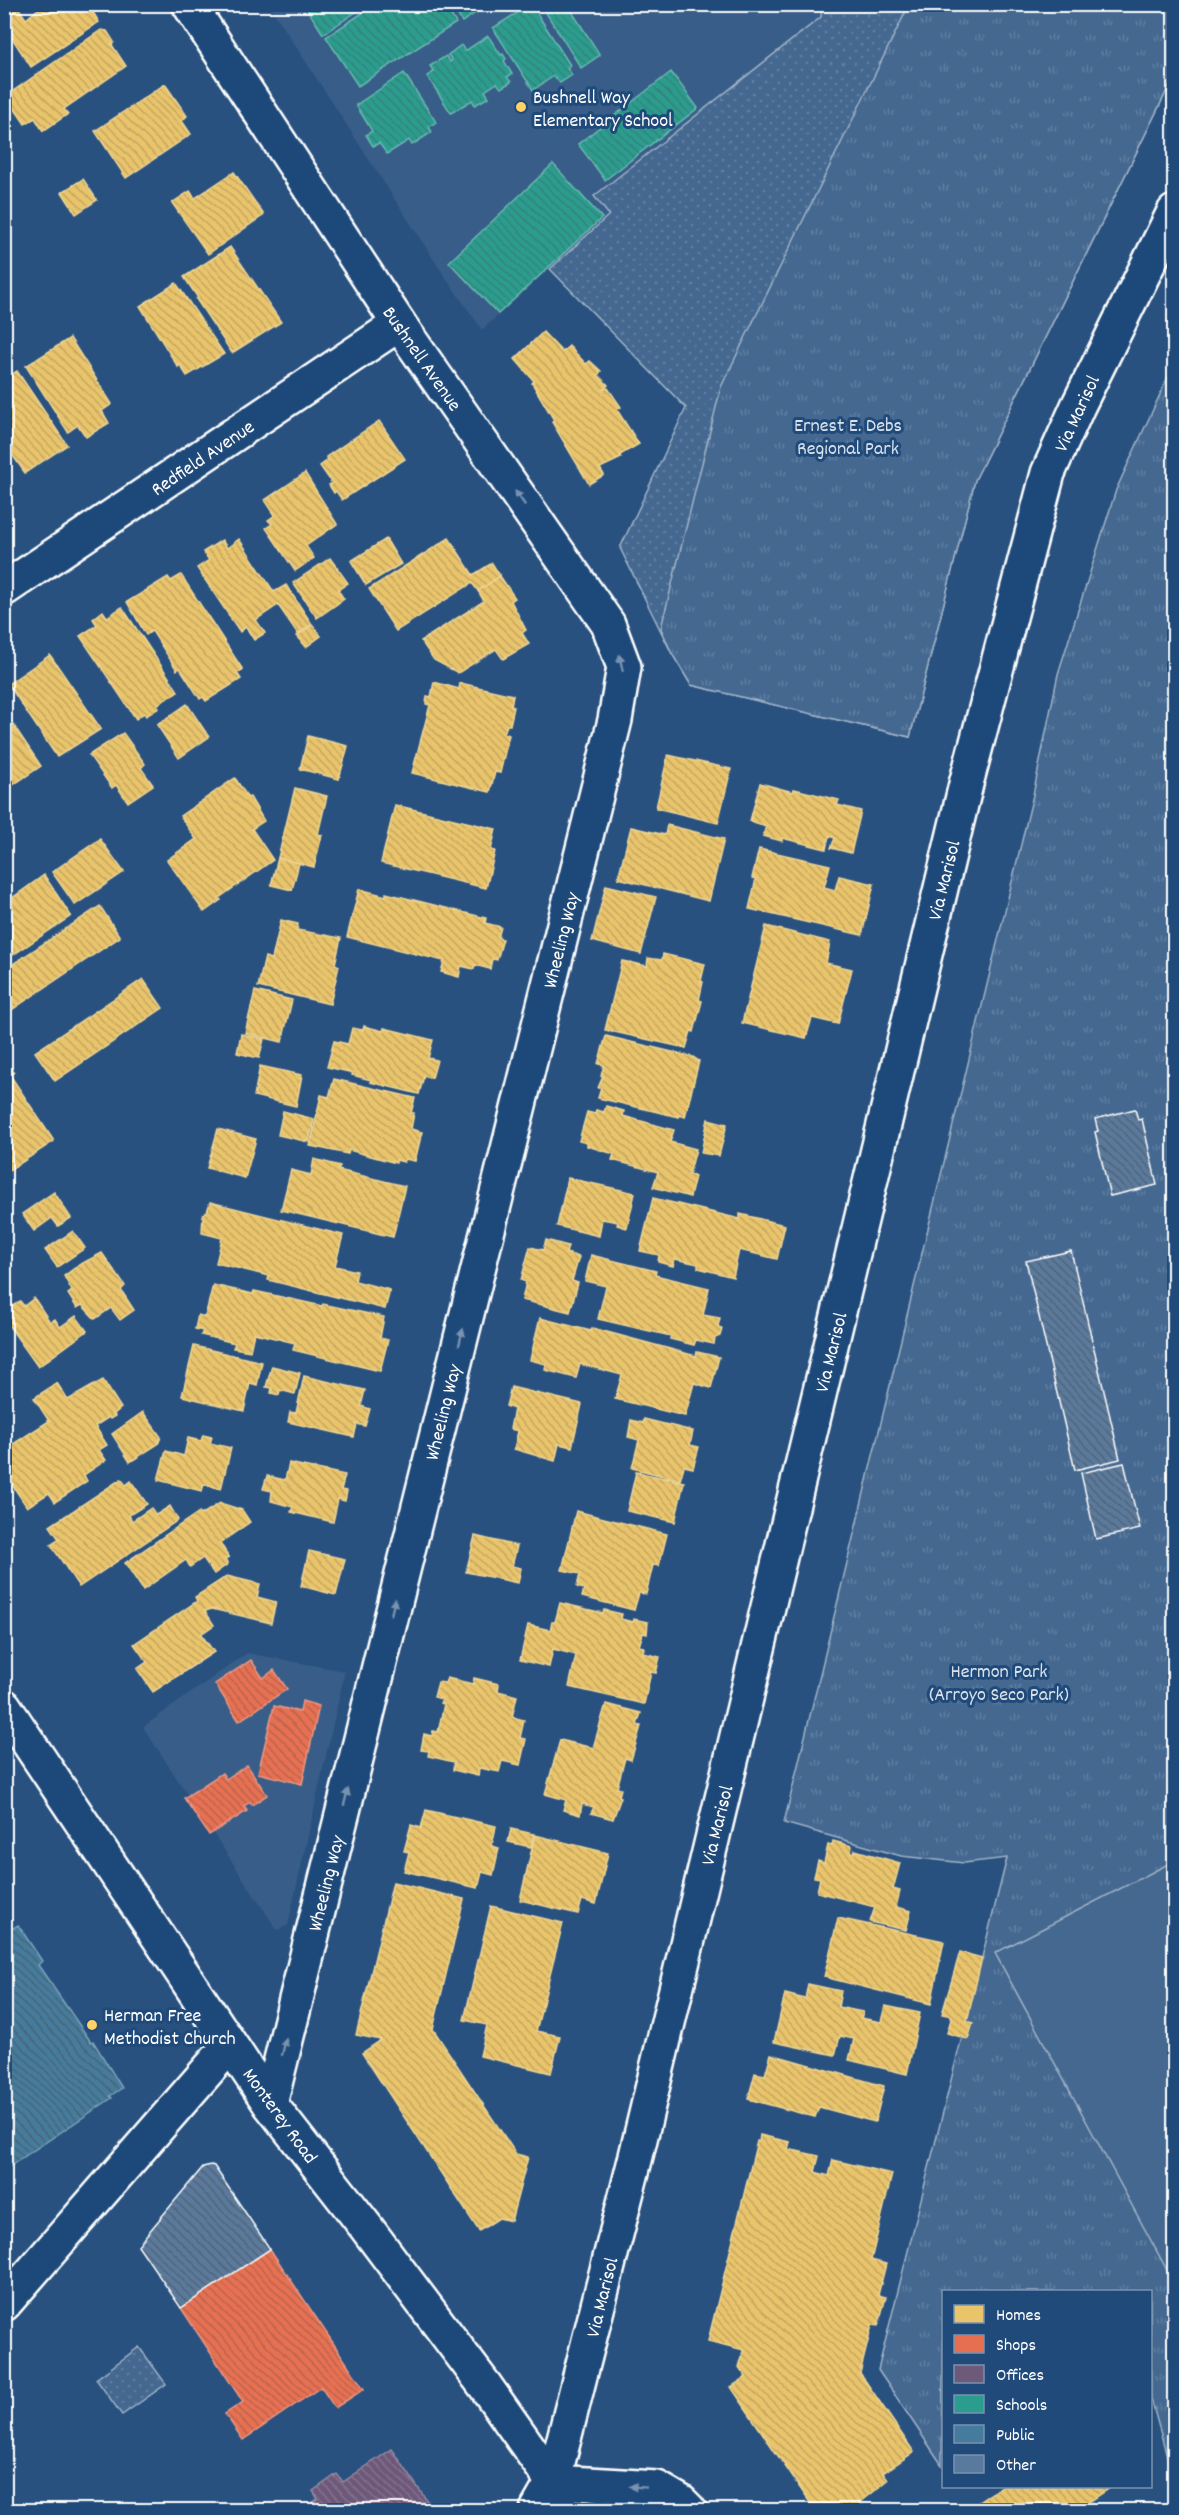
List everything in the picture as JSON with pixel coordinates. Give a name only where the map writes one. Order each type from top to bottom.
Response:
[{"type":"street","name":"Bushnell Avenue","points":[[189,4],[399,324],[608,624],[624,667],[615,720]]},
{"type":"street","name":"Via Marisol","points":[[537,2511],[558,2496],[635,2160],[966,784],[1045,484],[1078,406],[1174,212]]},
{"type":"street","name":"Redfield Avenue","points":[[4,589],[399,324]]},
{"type":"street","name":"Wheeling Way","points":[[270,2104],[615,720]]},
{"type":"street","name":"Monterey Road","points":[[4,1706],[270,2104],[486,2387],[558,2496]]},
{"type":"street","points":[[4,2304],[230,2045]]},
{"type":"street","points":[[558,2496],[657,2488],[681,2502],[689,2511]]},
{"type":"shaded area","name":"Bushnell Way Elementary School","points":[[269,5],[822,5],[821,17],[594,197],[609,215],[482,330],[441,271]]},
{"type":"shaded area","points":[[247,1653],[345,1671],[288,1925],[277,1930],[143,1727]]},
{"type":"green space","name":"Ernest E. Debs Regional Park","points":[[822,5],[1174,5],[1174,76],[975,480],[910,737],[691,685],[671,652],[620,548],[686,408],[550,269],[609,215],[594,196],[821,17]]},
{"type":"green space","name":"Ernest E. Debs Regional Park","points":[[909,5],[1174,5],[1174,76],[975,480],[910,737],[691,685],[671,652],[661,628],[721,387]]},
{"type":"green space","name":"Hermon Park (Arroyo Seco Park)","points":[[1174,364],[1174,2481],[1152,2403],[1152,2290],[942,2290],[942,2465],[878,2370],[1007,1858],[964,1863],[901,1856],[784,1823],[1033,795],[1058,674],[1116,490]]},
{"type":"green space","points":[[1174,1861],[1174,2283],[995,1953]]},
{"type":"green space","points":[[139,2347],[166,2384],[122,2415],[96,2379]]},
{"type":"building: Homes","points":[[8,4],[16,4],[26,19],[44,4],[98,4],[91,9],[99,22],[31,67],[10,35],[13,34],[11,30],[4,34],[4,7]]},
{"type":"building: Homes","points":[[101,30],[107,31],[114,42],[112,45],[126,66],[64,109],[68,114],[43,131],[35,118],[25,124],[6,96]]},
{"type":"building: Homes","points":[[165,84],[187,116],[182,121],[191,134],[126,178],[95,131]]},
{"type":"building: Homes","points":[[234,172],[264,215],[208,254],[172,203],[190,191],[195,198]]},
{"type":"building: Homes","points":[[83,179],[97,200],[76,214],[62,192]]},
{"type":"building: Homes","points":[[230,247],[281,322],[232,353],[184,277]]},
{"type":"building: Homes","points":[[176,283],[224,354],[187,376],[180,365],[178,367],[140,306]]},
{"type":"building: Homes","points":[[543,332],[562,352],[569,346],[586,364],[590,361],[601,371],[598,375],[608,385],[604,389],[608,388],[621,407],[617,410],[639,444],[620,455],[621,458],[600,468],[604,475],[589,484],[552,422],[554,420],[532,383],[534,381],[515,359]]},
{"type":"building: Homes","points":[[70,338],[112,404],[102,411],[109,423],[86,437],[78,425],[68,432],[26,366]]},
{"type":"building: Homes","points":[[17,371],[67,445],[25,473],[4,443],[4,379]]},
{"type":"building: Homes","points":[[379,421],[405,459],[342,500],[336,491],[334,493],[329,485],[332,483],[320,466],[328,460],[326,457]]},
{"type":"building: Homes","points":[[305,473],[337,524],[306,546],[314,558],[295,571],[266,528],[272,524],[268,520],[275,515],[265,500]]},
{"type":"building: Homes","points":[[449,538],[473,575],[492,563],[500,576],[478,591],[472,583],[396,631],[369,589]]},
{"type":"building: Homes","points":[[239,539],[274,592],[286,585],[312,624],[298,634],[278,605],[256,620],[265,633],[254,640],[246,627],[240,632],[197,568],[209,560],[203,552],[222,540],[227,548]]},
{"type":"building: Homes","points":[[386,539],[401,564],[366,585],[351,561]]},
{"type":"building: Homes","points":[[330,558],[348,583],[338,590],[344,599],[317,618],[293,583]]},
{"type":"building: Homes","points":[[181,575],[243,670],[237,673],[241,679],[206,701],[203,697],[200,699],[180,668],[177,670],[152,631],[146,635],[127,602],[168,577],[171,581]]},
{"type":"building: Homes","points":[[500,576],[515,598],[511,601],[526,630],[522,633],[529,644],[503,659],[496,649],[458,673],[434,660],[421,641],[484,601],[478,591]]},
{"type":"building: Homes","points":[[122,607],[178,691],[157,705],[159,708],[146,716],[144,713],[136,719],[80,636],[97,625],[93,619],[103,611],[107,617]]},
{"type":"building: Homes","points":[[313,625],[321,636],[306,647],[297,636]]},
{"type":"building: Homes","points":[[50,655],[101,729],[57,757],[8,684]]},
{"type":"building: Homes","points":[[434,682],[459,689],[460,683],[513,695],[511,706],[514,707],[510,725],[507,725],[504,733],[509,735],[500,773],[495,772],[490,792],[412,773],[430,705],[426,704],[427,696],[431,697]]},
{"type":"building: Homes","points":[[187,704],[209,737],[179,758],[157,725]]},
{"type":"building: Homes","points":[[4,711],[41,766],[4,791]]},
{"type":"building: Homes","points":[[123,733],[145,764],[141,768],[153,785],[128,802],[116,785],[112,788],[89,755]]},
{"type":"building: Homes","points":[[308,736],[348,746],[339,779],[300,769]]},
{"type":"building: Homes","points":[[668,755],[731,769],[718,823],[656,808]]},
{"type":"building: Homes","points":[[235,778],[248,798],[250,797],[264,821],[252,829],[273,860],[219,898],[221,900],[204,912],[167,860],[196,839],[180,816]]},
{"type":"building: Homes","points":[[760,783],[793,792],[794,789],[839,800],[837,805],[861,811],[851,853],[831,848],[835,838],[829,836],[826,849],[782,838],[782,841],[763,836],[766,826],[750,821]]},
{"type":"building: Homes","points":[[295,788],[327,796],[318,834],[322,835],[314,867],[278,858]]},
{"type":"building: Homes","points":[[395,805],[496,829],[491,850],[495,851],[486,888],[381,863]]},
{"type":"building: Homes","points":[[667,825],[724,839],[709,901],[618,878],[631,827],[665,835]]},
{"type":"building: Homes","points":[[100,839],[124,872],[75,905],[52,872]]},
{"type":"building: Homes","points":[[759,849],[830,865],[824,887],[835,890],[839,876],[874,884],[862,935],[749,909],[756,879],[752,878]]},
{"type":"building: Homes","points":[[278,858],[299,863],[292,890],[271,885]]},
{"type":"building: Homes","points":[[44,875],[71,916],[13,955],[4,944],[4,904]]},
{"type":"building: Homes","points":[[606,885],[656,897],[641,954],[592,941]]},
{"type":"building: Homes","points":[[359,889],[386,896],[386,893],[486,918],[485,923],[501,927],[498,938],[503,939],[497,960],[492,959],[490,969],[475,965],[474,969],[461,966],[459,977],[441,972],[444,961],[347,937]]},
{"type":"building: Homes","points":[[100,906],[120,937],[4,1015],[4,970]]},
{"type":"building: Homes","points":[[281,920],[298,924],[297,930],[341,938],[335,964],[339,966],[330,1004],[258,987],[265,957],[272,959]]},
{"type":"building: Homes","points":[[766,926],[830,942],[826,963],[852,969],[838,1024],[812,1018],[806,1038],[742,1023]]},
{"type":"building: Homes","points":[[663,954],[705,964],[699,1000],[702,1001],[694,1032],[691,1031],[686,1048],[605,1030],[622,961],[647,966],[648,958],[662,960]]},
{"type":"building: Homes","points":[[143,979],[163,1008],[55,1081],[35,1052]]},
{"type":"building: Homes","points":[[255,991],[292,1000],[282,1042],[245,1033]]},
{"type":"building: Homes","points":[[364,1026],[383,1031],[384,1028],[433,1040],[428,1058],[437,1060],[432,1078],[424,1076],[419,1094],[370,1082],[371,1080],[352,1075],[353,1073],[327,1067],[334,1041],[348,1044],[352,1028],[363,1030]]},
{"type":"building: Homes","points":[[241,1034],[264,1039],[259,1058],[237,1053]]},
{"type":"building: Homes","points":[[606,1036],[693,1057],[699,1061],[685,1117],[598,1098],[604,1065],[598,1064]]},
{"type":"building: Homes","points":[[4,1058],[14,1072],[10,1075],[54,1141],[4,1174]]},
{"type":"building: Homes","points":[[260,1066],[302,1075],[296,1106],[254,1096]]},
{"type":"building: Homes","points":[[334,1079],[415,1098],[411,1113],[414,1113],[411,1129],[422,1132],[415,1161],[405,1159],[404,1162],[396,1160],[396,1163],[349,1150],[348,1154],[310,1146],[321,1095],[329,1097]]},
{"type":"building: Homes","points":[[606,1106],[624,1111],[623,1116],[674,1130],[670,1142],[696,1149],[689,1175],[695,1176],[690,1197],[653,1187],[658,1172],[612,1160],[614,1154],[587,1146],[587,1143],[579,1141],[587,1112],[595,1114],[596,1110],[604,1112]]},
{"type":"building: Homes","points":[[283,1111],[314,1119],[309,1142],[278,1135]]},
{"type":"building: Homes","points":[[708,1119],[727,1124],[719,1156],[701,1153]]},
{"type":"building: Homes","points":[[218,1129],[256,1139],[245,1178],[207,1168]]},
{"type":"building: Homes","points":[[314,1159],[340,1166],[338,1170],[405,1186],[393,1237],[281,1210],[291,1170],[311,1175]]},
{"type":"building: Homes","points":[[568,1178],[635,1193],[627,1228],[617,1225],[618,1222],[602,1219],[599,1236],[557,1226]]},
{"type":"building: Homes","points":[[54,1192],[71,1218],[58,1226],[52,1218],[34,1231],[22,1214]]},
{"type":"building: Homes","points":[[653,1198],[740,1219],[740,1214],[785,1225],[777,1259],[739,1250],[733,1277],[698,1268],[698,1264],[675,1259],[673,1266],[658,1262],[659,1255],[640,1251]]},
{"type":"building: Homes","points":[[210,1202],[343,1235],[335,1266],[357,1271],[355,1281],[390,1290],[385,1309],[268,1280],[269,1276],[216,1263],[222,1238],[202,1233],[203,1214],[207,1212]]},
{"type":"building: Homes","points":[[73,1231],[85,1248],[57,1267],[45,1250]]},
{"type":"building: Homes","points":[[546,1240],[568,1246],[566,1253],[579,1257],[572,1281],[578,1283],[570,1312],[522,1300],[526,1282],[521,1280],[530,1247],[543,1250]]},
{"type":"building: Homes","points":[[102,1253],[125,1286],[121,1290],[134,1310],[120,1320],[111,1308],[95,1319],[82,1305],[77,1308],[68,1294],[72,1291],[64,1276]]},
{"type":"building: Homes","points":[[591,1255],[656,1271],[655,1275],[709,1288],[703,1315],[720,1318],[718,1326],[722,1329],[720,1336],[715,1338],[714,1344],[696,1340],[694,1345],[670,1339],[671,1336],[598,1319],[606,1286],[585,1281]]},
{"type":"building: Homes","points":[[213,1285],[384,1317],[380,1338],[388,1340],[380,1371],[293,1350],[295,1343],[254,1333],[250,1351],[233,1348],[235,1343],[201,1335],[203,1331],[195,1329],[198,1315],[205,1317]]},
{"type":"building: Homes","points":[[34,1298],[50,1322],[55,1319],[60,1327],[76,1316],[87,1331],[38,1367],[4,1319],[4,1312],[20,1301],[24,1306]]},
{"type":"building: Homes","points":[[540,1318],[591,1331],[592,1328],[696,1356],[697,1352],[719,1357],[711,1388],[694,1383],[685,1416],[615,1399],[622,1375],[580,1364],[576,1378],[545,1370],[546,1364],[530,1360]]},
{"type":"building: Homes","points":[[194,1346],[262,1362],[257,1385],[250,1383],[244,1411],[182,1396]]},
{"type":"building: Homes","points":[[272,1366],[300,1373],[295,1394],[280,1390],[279,1395],[271,1393],[272,1388],[266,1387]]},
{"type":"building: Homes","points":[[304,1376],[365,1390],[361,1406],[370,1409],[365,1426],[357,1424],[354,1437],[288,1422],[290,1412],[296,1413]]},
{"type":"building: Homes","points":[[103,1380],[121,1408],[114,1414],[115,1416],[95,1426],[107,1445],[99,1450],[106,1460],[84,1475],[87,1481],[55,1502],[49,1493],[27,1507],[6,1476],[12,1472],[4,1462],[4,1450],[49,1421],[34,1398],[57,1383],[68,1400]]},
{"type":"building: Homes","points":[[511,1387],[582,1404],[572,1447],[559,1444],[555,1461],[514,1449],[518,1431],[510,1429],[514,1409],[506,1406]]},
{"type":"building: Homes","points":[[143,1412],[161,1437],[158,1444],[130,1462],[112,1434]]},
{"type":"building: Homes","points":[[644,1419],[693,1431],[690,1445],[699,1447],[693,1468],[684,1466],[680,1480],[632,1468],[639,1440],[628,1437],[631,1420],[643,1423]]},
{"type":"building: Homes","points":[[203,1435],[212,1437],[210,1443],[231,1448],[221,1489],[204,1484],[202,1491],[158,1480],[166,1451],[184,1456],[188,1438],[201,1441]]},
{"type":"building: Homes","points":[[289,1463],[345,1475],[341,1490],[347,1491],[345,1501],[338,1499],[333,1522],[291,1512],[293,1507],[271,1501],[272,1491],[263,1489],[267,1476],[285,1480]]},
{"type":"building: Homes","points":[[636,1472],[684,1482],[675,1522],[627,1511]]},
{"type":"building: Homes","points":[[121,1479],[126,1485],[131,1481],[147,1504],[129,1515],[132,1521],[151,1508],[156,1515],[170,1506],[178,1520],[79,1587],[51,1545],[59,1539],[50,1526]]},
{"type":"building: Homes","points":[[220,1503],[242,1510],[250,1522],[220,1543],[229,1557],[225,1559],[228,1564],[214,1574],[203,1558],[190,1567],[186,1560],[143,1590],[125,1563],[199,1512],[201,1515]]},
{"type":"building: Homes","points":[[576,1511],[667,1534],[659,1566],[653,1565],[646,1594],[639,1593],[634,1610],[582,1597],[584,1589],[577,1587],[580,1574],[562,1570]]},
{"type":"building: Homes","points":[[475,1536],[517,1546],[512,1566],[521,1568],[518,1583],[466,1572]]},
{"type":"building: Homes","points":[[309,1551],[345,1559],[336,1595],[301,1586]]},
{"type":"building: Homes","points":[[227,1576],[260,1584],[257,1597],[276,1602],[271,1623],[212,1609],[205,1611],[214,1625],[201,1634],[214,1652],[153,1692],[137,1669],[147,1662],[134,1644],[197,1601],[195,1597]]},
{"type":"building: Homes","points":[[560,1603],[603,1613],[604,1610],[622,1614],[621,1619],[633,1622],[634,1619],[648,1622],[647,1634],[643,1633],[639,1646],[644,1647],[643,1653],[660,1657],[656,1673],[651,1672],[644,1704],[569,1687],[576,1655],[553,1649],[549,1667],[520,1660],[528,1625],[550,1630],[552,1622],[555,1622]]},
{"type":"building: Homes","points":[[447,1678],[473,1684],[474,1678],[499,1684],[498,1691],[517,1696],[512,1717],[524,1720],[520,1738],[526,1739],[520,1765],[502,1761],[499,1772],[479,1768],[478,1776],[453,1770],[454,1762],[428,1756],[429,1751],[421,1750],[424,1734],[432,1736],[433,1731],[438,1732],[444,1704],[440,1703],[442,1699],[434,1697],[438,1682],[445,1683]]},
{"type":"building: Homes","points":[[606,1704],[641,1713],[637,1725],[641,1726],[631,1760],[625,1758],[617,1788],[621,1789],[619,1796],[621,1797],[613,1819],[591,1813],[594,1807],[582,1804],[580,1815],[563,1810],[566,1800],[545,1794],[560,1740],[593,1748]]},
{"type":"building: Homes","points":[[426,1810],[496,1826],[492,1846],[499,1848],[493,1875],[482,1872],[478,1888],[404,1871],[409,1852],[404,1851],[411,1825],[421,1828]]},
{"type":"building: Homes","points":[[511,1829],[534,1834],[531,1847],[508,1842]]},
{"type":"building: Homes","points":[[535,1835],[608,1853],[596,1904],[582,1900],[578,1914],[520,1900]]},
{"type":"building: Homes","points":[[833,1841],[852,1846],[851,1853],[855,1850],[900,1863],[893,1889],[900,1891],[896,1907],[911,1911],[906,1930],[870,1922],[875,1907],[817,1892],[820,1878],[814,1877],[818,1861],[824,1863],[828,1845],[832,1846]]},
{"type":"building: Homes","points":[[393,1882],[464,1899],[433,2029],[516,2154],[528,2157],[511,2221],[499,2218],[479,2231],[362,2053],[381,2040],[356,2035]]},
{"type":"building: Homes","points":[[491,1906],[563,1923],[536,2031],[560,2036],[551,2073],[480,2056],[487,2025],[464,2020]]},
{"type":"building: Homes","points":[[838,1918],[944,1941],[931,2004],[824,1977]]},
{"type":"building: Homes","points":[[960,1952],[982,1958],[967,2021],[973,2023],[968,2039],[947,2033],[952,2016],[942,2014]]},
{"type":"building: Homes","points":[[808,1984],[841,1991],[838,2007],[863,2012],[861,2018],[881,2022],[885,2006],[920,2013],[907,2074],[849,2060],[854,2039],[840,2036],[835,2055],[774,2042],[785,1994],[805,1999]]},
{"type":"building: Homes","points":[[771,2054],[884,2086],[875,2122],[819,2107],[815,2117],[748,2099],[755,2073],[765,2075]]},
{"type":"building: Homes","points":[[760,2135],[790,2142],[788,2149],[819,2156],[815,2172],[829,2176],[833,2160],[892,2174],[871,2260],[886,2264],[878,2295],[886,2297],[878,2326],[872,2325],[860,2373],[914,2452],[883,2473],[888,2480],[851,2510],[815,2510],[731,2387],[746,2377],[739,2367],[744,2350],[708,2341]]},
{"type":"building: Homes","points":[[999,2488],[1110,2488],[1077,2510],[967,2510]]},
{"type":"building: Shops","points":[[251,1660],[263,1678],[274,1670],[287,1689],[239,1721],[215,1684]]},
{"type":"building: Shops","points":[[302,1701],[319,1706],[302,1784],[258,1773],[274,1706],[300,1712]]},
{"type":"building: Shops","points":[[247,1765],[267,1795],[252,1805],[250,1802],[244,1806],[247,1811],[209,1835],[184,1798],[222,1773],[226,1779]]},
{"type":"building: Shops","points":[[270,2249],[364,2389],[335,2408],[321,2387],[243,2440],[225,2414],[243,2402],[181,2308]]},
{"type":"building: Offices","points":[[392,2449],[433,2510],[301,2510],[318,2499],[313,2491],[337,2474],[343,2482]]},
{"type":"building: Schools","points":[[304,4],[368,4],[323,34]]},
{"type":"building: Schools","points":[[376,4],[444,4],[456,23],[358,86],[326,37]]},
{"type":"building: Schools","points":[[451,4],[489,4],[462,22]]},
{"type":"building: Schools","points":[[531,4],[570,65],[567,68],[572,75],[560,83],[554,76],[533,90],[493,28]]},
{"type":"building: Schools","points":[[567,4],[600,55],[581,68],[541,5]]},
{"type":"building: Schools","points":[[488,36],[506,59],[504,61],[512,74],[507,77],[511,82],[501,88],[497,83],[485,91],[489,97],[475,105],[472,100],[451,113],[427,76],[434,72],[430,66],[446,56],[450,62],[452,60],[448,55],[461,45],[465,51]]},
{"type":"building: Schools","points":[[671,72],[698,108],[605,180],[578,144]]},
{"type":"building: Schools","points":[[404,73],[436,122],[429,127],[432,132],[412,145],[409,140],[387,154],[379,143],[373,146],[366,135],[372,131],[356,105]]},
{"type":"building: Schools","points":[[553,164],[602,218],[498,314],[449,262]]},
{"type":"building: Public","points":[[18,1925],[42,1961],[38,1965],[91,2042],[93,2041],[122,2088],[110,2096],[112,2098],[4,2170],[4,1934]]},
{"type":"building: Other","points":[[1135,1109],[1138,1120],[1142,1119],[1157,1185],[1110,1196],[1095,1132],[1098,1131],[1095,1119]]},
{"type":"building: Other","points":[[1071,1251],[1120,1459],[1075,1470],[1026,1261]]},
{"type":"building: Other","points":[[1174,1276],[1174,1312],[1166,1278]]},
{"type":"building: Other","points":[[1124,1463],[1140,1529],[1096,1539],[1081,1473]]},
{"type":"building: Other","points":[[214,2166],[270,2249],[181,2308],[138,2245],[203,2167]]},
{"type":"place","name":"Bushnell Way Elementary School","points":[[521,107]]},
{"type":"place","name":"Herman Free Methodist Church","points":[[92,2025]]}]
